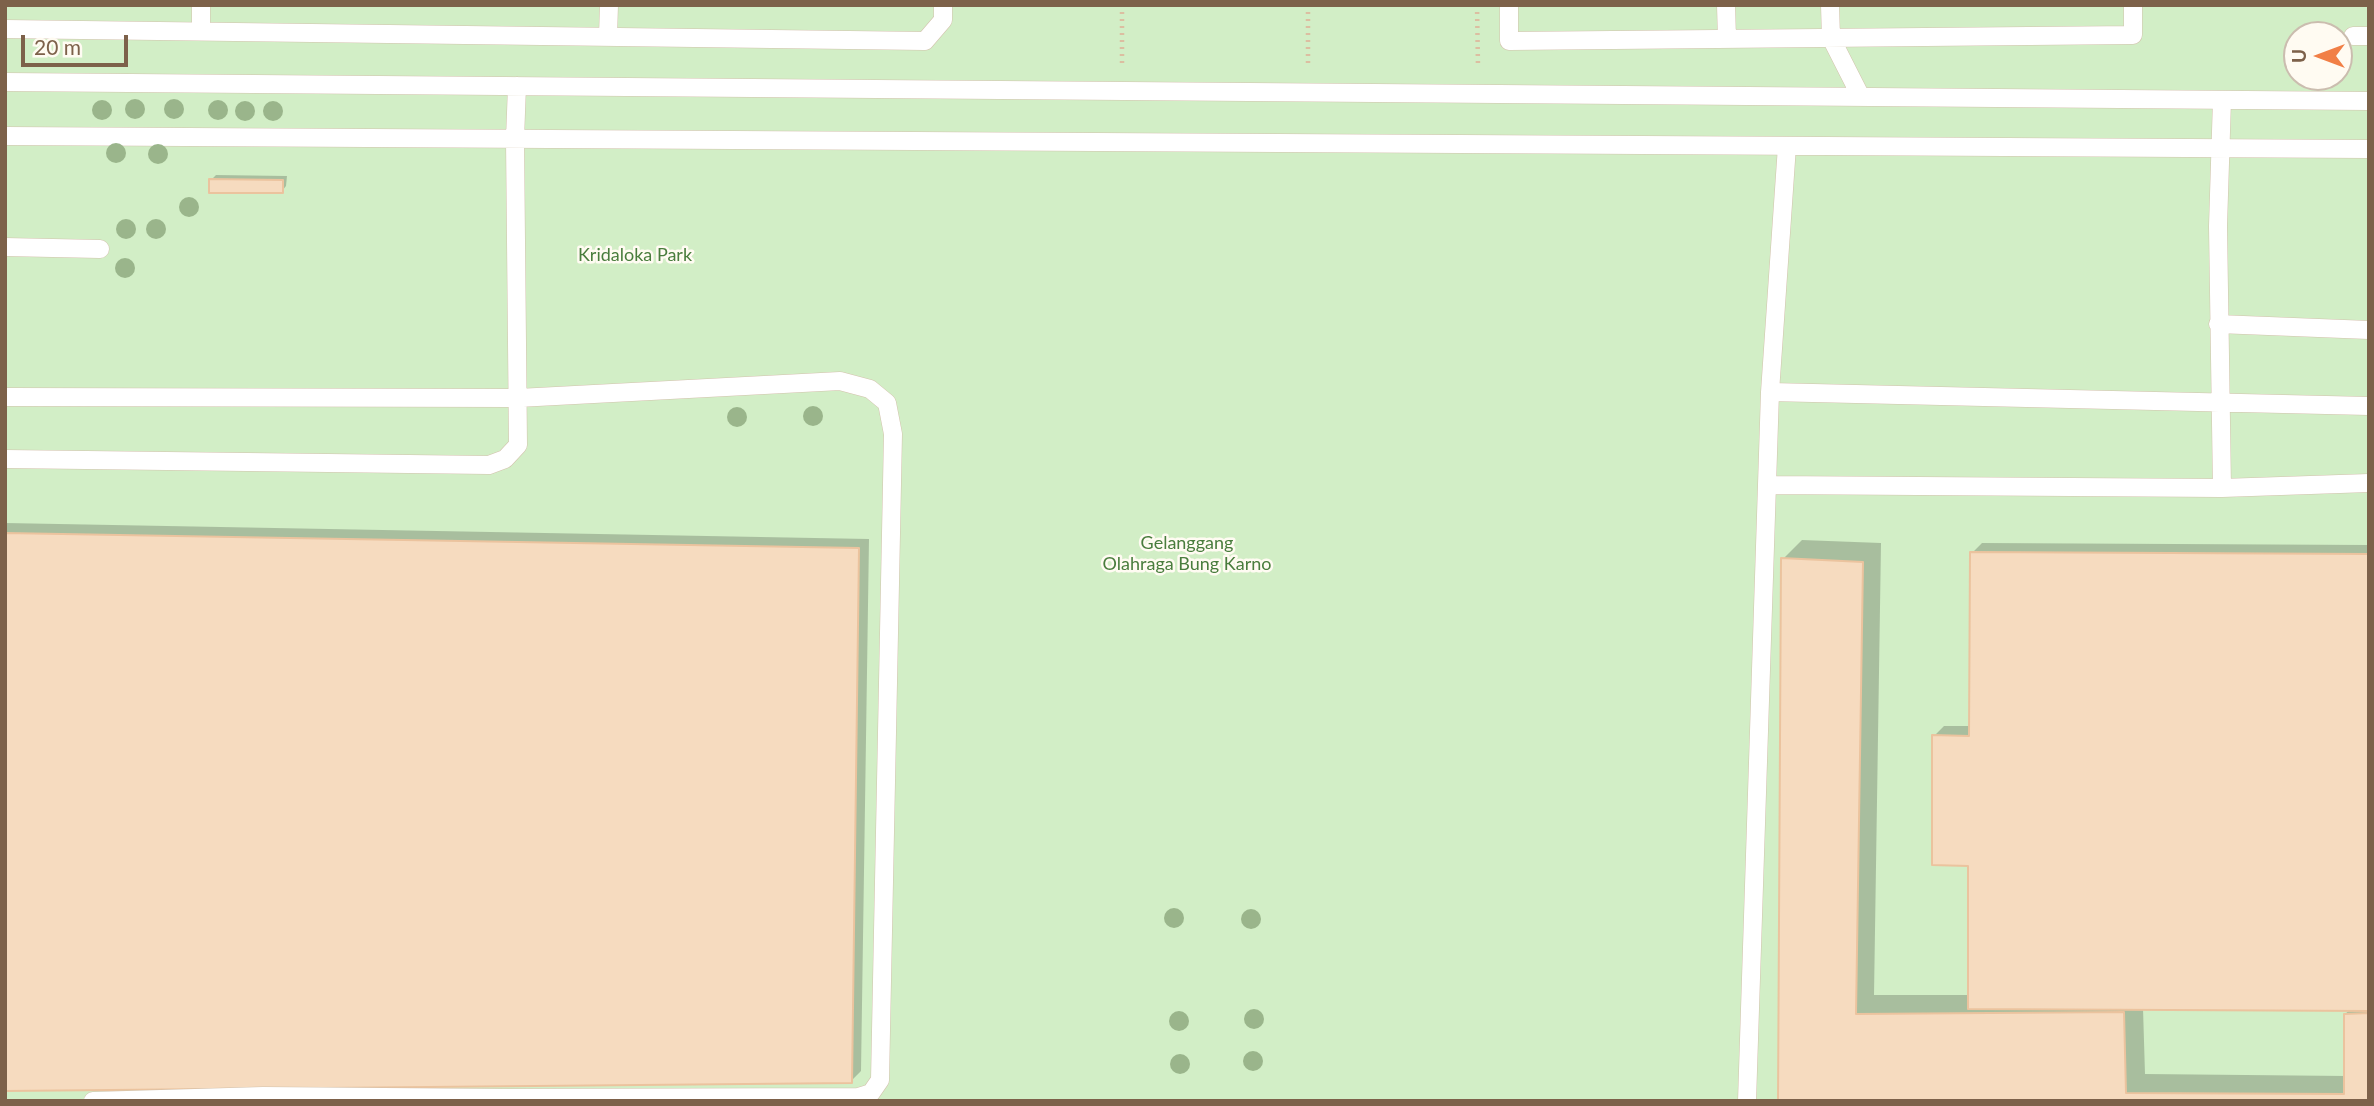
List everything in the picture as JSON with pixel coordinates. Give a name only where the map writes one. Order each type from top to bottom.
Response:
[{"type":"lane","points":[[201,5],[201,31]]},
{"type":"lane","points":[[608,36],[609,5]]},
{"type":"lane","points":[[5,29],[925,41],[943,20],[943,5]]},
{"type":"lane","points":[[1509,5],[1509,41],[2133,35],[2133,5]]},
{"type":"lane","points":[[1726,5],[1727,39]]},
{"type":"lane","points":[[1830,5],[1831,38],[1861,97]]},
{"type":"lane","points":[[5,82],[2369,101]]},
{"type":"lane","points":[[5,459],[489,465],[505,459],[518,445],[515,139],[517,86]]},
{"type":"lane","points":[[2222,100],[2218,324],[2222,488]]},
{"type":"lane","points":[[5,136],[2369,149]]},
{"type":"lane","points":[[1747,1101],[1770,392],[1787,146]]},
{"type":"lane","points":[[5,247],[100,249]]},
{"type":"lane","points":[[2218,324],[2369,330]]},
{"type":"lane","points":[[5,397],[518,398],[840,381],[870,389],[887,402],[892,435],[880,1080],[871,1093],[858,1097],[263,1098],[93,1101]]},
{"type":"lane","points":[[1770,392],[2369,406]]},
{"type":"lane","points":[[1767,485],[2222,488],[2369,483]]},
{"type":"path","points":[[1122,5],[1122,91]]},
{"type":"path","points":[[1308,5],[1309,93]]},
{"type":"path","points":[[1477,5],[1478,95]]},
{"type":"green space","name":"Gelanggang Olahraga Bung Karno","points":[[5,5],[2369,5],[2369,1101],[5,1101]]},
{"type":"building","points":[[2369,5],[2369,6],[2233,6]]},
{"type":"building","points":[[209,179],[283,180],[283,193],[209,193]]},
{"type":"building","points":[[5,533],[859,548],[852,1083],[5,1091]]},
{"type":"building","points":[[1970,552],[2369,554],[2369,1011],[1968,1009],[1968,866],[1932,865],[1932,735],[1969,736]]},
{"type":"building","points":[[1781,558],[1863,562],[1856,1014],[2124,1012],[2126,1093],[2344,1094],[2344,1014],[2369,1013],[2369,1101],[1778,1101]]},
{"type":"park label","name":"Kridaloka Park","points":[[635,255]]}]
